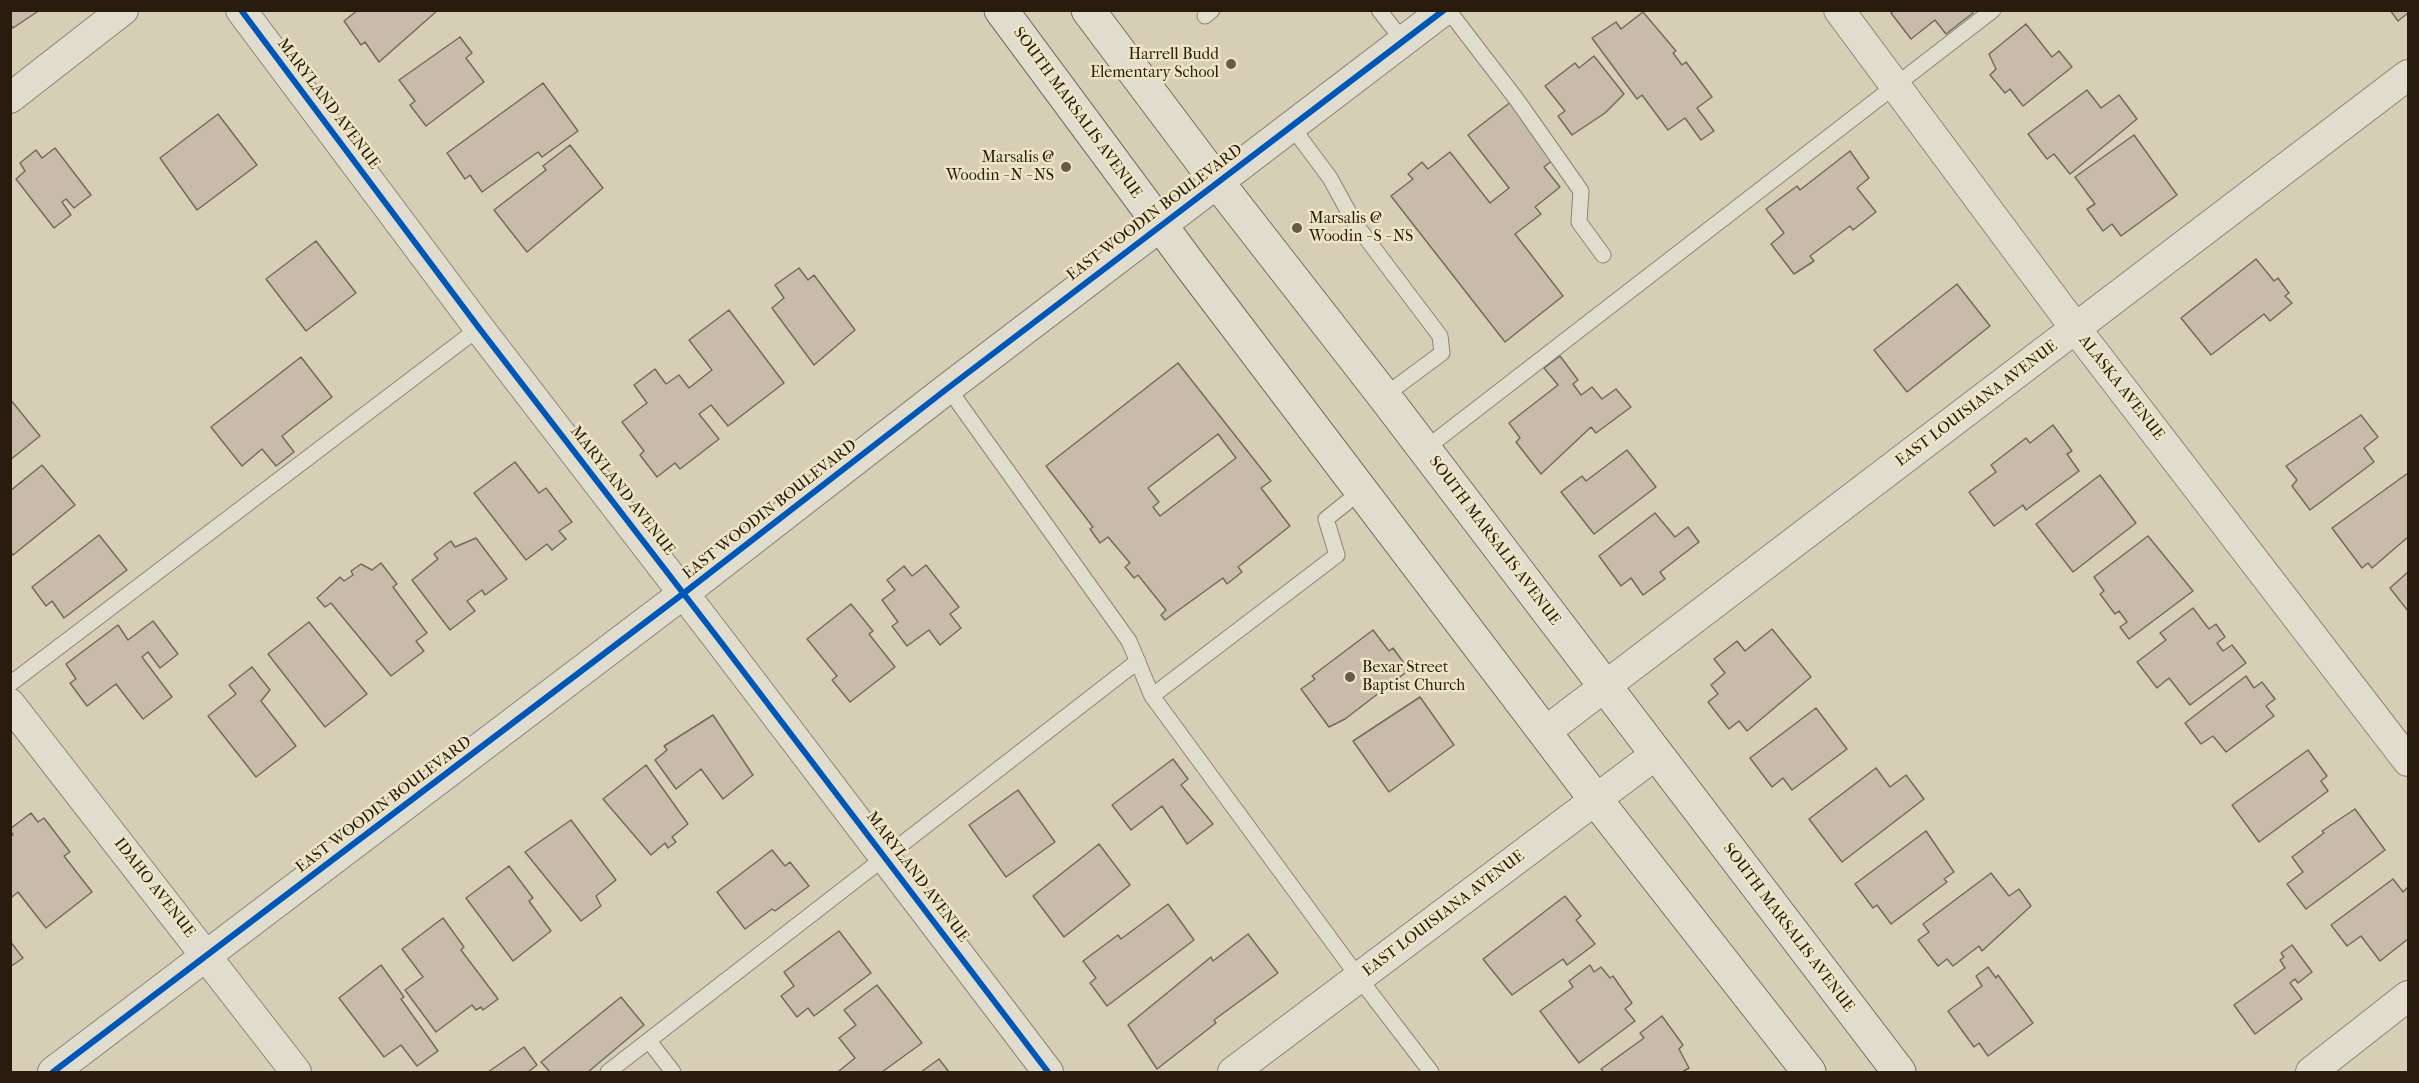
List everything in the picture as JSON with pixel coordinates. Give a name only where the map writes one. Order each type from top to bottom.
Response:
[{"type":"main road","name":"SOUTH MARSALIS AVENUE","points":[[1001,10],[1161,226],[1596,800],[1809,1072]]},
{"type":"main road","name":"SOUTH MARSALIS AVENUE","points":[[1088,10],[1899,1072]]},
{"type":"street","points":[[10,98],[123,10]]},
{"type":"street","name":"MARYLAND AVENUE","points":[[241,10],[479,328],[684,593],[1048,1072]]},
{"type":"street","name":"EAST WOODIN BOULEVARD","points":[[53,1072],[1446,10]]},
{"type":"street","name":"ALASKA AVENUE","points":[[1839,10],[1897,85],[2076,329],[2409,760]]},
{"type":"street","name":"EAST LOUISIANA AVENUE","points":[[1545,732],[2409,75]]},
{"type":"street","name":"IDAHO AVENUE","points":[[10,704],[296,1072]]},
{"type":"street","name":"EAST LOUISIANA AVENUE","points":[[1233,1072],[1655,755]]},
{"type":"street","points":[[2311,1072],[2409,996]]},
{"type":"lane","points":[[1379,10],[1404,42]]},
{"type":"lane","points":[[1446,10],[1517,100],[1581,191],[1580,222],[1603,255]]},
{"type":"lane","points":[[1425,449],[1993,10]]},
{"type":"lane","points":[[1292,127],[1330,178],[1353,222],[1440,336],[1442,352],[1384,396]]},
{"type":"lane","points":[[10,684],[479,328]]},
{"type":"lane","points":[[948,388],[1129,641],[1152,696],[1359,978],[1431,1072]]},
{"type":"lane","points":[[1152,696],[1337,555],[1326,519],[1361,491]]},
{"type":"lane","points":[[608,1072],[1138,661]]},
{"type":"lane","points":[[649,1041],[673,1072]]},
{"type":"building","points":[[10,10],[40,10],[13,28],[10,24]]},
{"type":"building","points":[[358,10],[438,10],[379,62],[365,42],[361,45],[344,21]]},
{"type":"building","points":[[1895,10],[1971,10],[1973,13],[1946,34],[1935,20],[1911,39],[1891,13]]},
{"type":"building","points":[[2390,10],[2408,10],[2408,13],[2398,21]]},
{"type":"building","points":[[1643,12],[1676,51],[1673,53],[1682,65],[1686,62],[1712,97],[1697,108],[1714,131],[1701,140],[1685,118],[1668,130],[1642,95],[1637,99],[1592,38],[1616,22],[1621,29]]},
{"type":"building","points":[[2026,24],[2052,57],[2059,51],[2072,67],[2023,106],[2010,89],[2005,93],[1990,75],[1996,69],[1989,54]]},
{"type":"building","points":[[460,37],[472,53],[466,58],[484,82],[426,126],[410,105],[415,101],[399,80]]},
{"type":"building","points":[[1594,56],[1624,94],[1605,113],[1572,135],[1558,116],[1565,111],[1545,86],[1575,63],[1579,68]]},
{"type":"building","points":[[543,83],[578,131],[542,157],[538,152],[482,192],[470,175],[465,179],[447,153]]},
{"type":"building","points":[[2087,90],[2101,108],[2119,95],[2137,119],[2070,174],[2054,154],[2047,159],[2028,134]]},
{"type":"building","points":[[1512,101],[1554,159],[1544,167],[1560,187],[1535,207],[1541,214],[1515,234],[1563,296],[1505,342],[1391,196],[1413,179],[1408,174],[1422,162],[1428,169],[1450,152],[1490,203],[1509,188],[1468,135]]},
{"type":"building","points":[[218,114],[257,165],[197,210],[160,158]]},
{"type":"building","points":[[2134,135],[2177,195],[2121,236],[2112,224],[2103,231],[2087,209],[2095,204],[2075,177]]},
{"type":"building","points":[[570,145],[603,188],[527,252],[494,210],[546,170],[543,166]]},
{"type":"building","points":[[55,148],[91,195],[74,208],[66,199],[62,202],[71,215],[54,228],[16,179],[25,171],[20,163],[36,150],[42,158]]},
{"type":"building","points":[[1850,151],[1869,178],[1857,188],[1876,212],[1853,230],[1850,226],[1810,256],[1814,261],[1794,274],[1771,244],[1784,233],[1766,209],[1797,186],[1800,190]]},
{"type":"building","points":[[316,241],[356,293],[306,331],[266,279]]},
{"type":"building","points":[[2256,259],[2274,281],[2278,278],[2289,293],[2285,296],[2292,303],[2270,321],[2264,314],[2211,355],[2181,318]]},
{"type":"building","points":[[799,268],[808,280],[814,275],[855,330],[814,365],[772,308],[784,298],[775,285]]},
{"type":"building","points":[[1957,284],[1990,326],[1907,392],[1874,350]]},
{"type":"building","points":[[729,310],[784,383],[728,426],[711,405],[699,414],[719,439],[680,469],[675,463],[657,477],[640,455],[644,451],[622,422],[647,403],[634,385],[655,369],[666,384],[679,375],[689,388],[712,370],[689,340]]},
{"type":"building","points":[[1560,356],[1578,380],[1573,384],[1581,395],[1592,387],[1602,399],[1616,389],[1631,407],[1596,433],[1591,427],[1541,474],[1516,442],[1520,438],[1509,423],[1558,385],[1544,368]]},
{"type":"building","points":[[301,357],[332,397],[282,436],[294,452],[276,466],[262,449],[242,466],[211,427]]},
{"type":"building","points":[[1178,363],[1271,481],[1261,488],[1290,526],[1238,567],[1242,572],[1227,584],[1223,578],[1165,620],[1161,615],[1166,610],[1138,575],[1134,578],[1125,567],[1130,563],[1108,537],[1100,543],[1090,529],[1093,527],[1046,466]],"holes":[[[1218,434],[1236,458],[1160,516],[1153,507],[1159,502],[1148,488]]]},
{"type":"building","points":[[10,399],[40,436],[10,460]]},
{"type":"building","points":[[2361,415],[2378,437],[2364,448],[2374,462],[2310,510],[2292,486],[2297,480],[2286,466]]},
{"type":"building","points":[[2053,425],[2072,451],[2067,454],[2079,471],[2026,510],[2023,505],[1994,526],[1969,492],[1996,472],[1991,465],[2026,438],[2030,443]]},
{"type":"building","points":[[1627,450],[1656,487],[1594,534],[1561,492],[1582,476],[1586,481]]},
{"type":"building","points":[[515,462],[539,493],[546,488],[572,522],[559,531],[566,539],[552,550],[547,544],[526,560],[474,493]]},
{"type":"building","points":[[42,465],[75,505],[13,555],[10,551],[10,491]]},
{"type":"building","points":[[2408,473],[2408,537],[2372,568],[2368,563],[2362,568],[2332,528]]},
{"type":"building","points":[[2100,475],[2136,523],[2073,572],[2036,524]]},
{"type":"building","points":[[1655,513],[1675,537],[1688,527],[1699,542],[1660,572],[1665,579],[1643,595],[1631,578],[1621,586],[1599,556]]},
{"type":"building","points":[[99,535],[127,570],[64,618],[52,601],[46,606],[32,587]]},
{"type":"building","points":[[2148,536],[2193,591],[2129,639],[2120,627],[2127,622],[2119,611],[2115,614],[2100,594],[2104,591],[2094,577]]},
{"type":"building","points":[[476,538],[507,579],[485,595],[482,590],[467,601],[475,611],[450,630],[412,580],[438,559],[434,554],[451,541],[455,547]]},
{"type":"building","points":[[381,563],[397,584],[393,587],[427,633],[416,641],[424,651],[391,676],[331,603],[325,607],[317,598],[340,577],[344,581],[353,575],[351,571],[361,564],[372,570]]},
{"type":"building","points":[[926,565],[959,607],[950,614],[961,628],[940,645],[929,630],[907,646],[892,626],[898,622],[882,600],[895,590],[887,580],[904,566],[912,576]]},
{"type":"building","points":[[2408,572],[2408,611],[2390,588]]},
{"type":"building","points":[[851,604],[873,631],[869,634],[895,667],[850,702],[832,680],[837,676],[807,639]]},
{"type":"building","points":[[2193,608],[2209,629],[2216,624],[2225,637],[2217,643],[2223,651],[2232,645],[2246,663],[2190,705],[2169,678],[2157,688],[2137,662],[2166,640],[2160,633]]},
{"type":"building","points":[[153,621],[178,654],[160,668],[148,652],[142,657],[172,697],[143,719],[116,684],[87,706],[70,683],[76,679],[66,664],[118,625],[128,640]]},
{"type":"building","points":[[309,622],[367,694],[325,727],[268,654]]},
{"type":"building","points":[[1772,629],[1811,677],[1747,731],[1739,721],[1729,729],[1708,702],[1718,694],[1711,685],[1725,673],[1714,659],[1737,641],[1745,651]]},
{"type":"building","points":[[1373,630],[1389,651],[1393,648],[1409,670],[1345,719],[1329,727],[1301,689],[1315,679],[1312,676]]},
{"type":"building","points":[[252,667],[270,690],[261,701],[296,746],[256,777],[208,716],[236,694],[229,685]]},
{"type":"building","points":[[2246,676],[2254,688],[2262,682],[2275,699],[2266,706],[2274,716],[2226,752],[2213,736],[2201,744],[2185,723]]},
{"type":"building","points":[[1420,697],[1454,745],[1389,792],[1353,741]]},
{"type":"building","points":[[1816,708],[1847,749],[1792,790],[1783,778],[1772,787],[1750,758]]},
{"type":"building","points":[[713,715],[753,775],[723,799],[701,769],[676,789],[655,760],[667,750],[664,746]]},
{"type":"building","points":[[2308,750],[2327,776],[2321,781],[2328,791],[2259,842],[2232,805]]},
{"type":"building","points":[[1173,759],[1188,779],[1181,785],[1213,824],[1187,844],[1162,806],[1131,830],[1112,805]]},
{"type":"building","points":[[646,765],[688,824],[672,837],[676,842],[668,848],[665,843],[651,855],[603,799]]},
{"type":"building","points":[[1876,768],[1890,787],[1906,775],[1924,799],[1842,862],[1809,819]]},
{"type":"building","points":[[1018,790],[1055,842],[1006,877],[969,825]]},
{"type":"building","points":[[2355,809],[2385,850],[2306,909],[2287,884],[2303,872],[2292,857],[2324,833],[2322,831]]},
{"type":"building","points":[[31,813],[38,822],[44,818],[70,852],[64,856],[92,892],[46,928],[18,892],[12,897],[10,894],[10,837],[13,835],[10,829]]},
{"type":"building","points":[[571,820],[616,880],[596,896],[601,906],[581,921],[525,852]]},
{"type":"building","points":[[1926,831],[1954,872],[1944,879],[1947,882],[1891,924],[1877,905],[1873,908],[1855,884]]},
{"type":"building","points":[[1099,844],[1130,885],[1064,937],[1033,896]]},
{"type":"building","points":[[772,850],[785,866],[790,862],[809,886],[745,929],[717,892]]},
{"type":"building","points":[[509,866],[533,898],[529,901],[551,931],[513,961],[466,898]]},
{"type":"building","points":[[1991,873],[2009,896],[2019,889],[2031,906],[1982,951],[1979,946],[1953,966],[1947,959],[1938,966],[1918,940],[1929,932],[1923,924]]},
{"type":"building","points":[[2393,879],[2403,892],[2408,887],[2408,939],[2380,961],[2361,936],[2347,946],[2331,925]]},
{"type":"building","points":[[1565,896],[1581,916],[1576,920],[1595,944],[1567,965],[1563,959],[1512,995],[1483,959]]},
{"type":"building","points":[[1168,904],[1194,940],[1107,1006],[1090,983],[1096,978],[1083,961],[1118,935],[1121,939]]},
{"type":"building","points":[[443,918],[464,947],[461,950],[498,999],[483,1010],[481,1007],[476,1010],[472,1005],[436,1032],[405,990],[423,977],[402,949]]},
{"type":"building","points":[[839,931],[871,973],[814,1016],[808,1008],[797,1017],[781,996],[794,986],[784,972]]},
{"type":"building","points":[[1248,934],[1278,973],[1214,1020],[1216,1023],[1157,1069],[1128,1025],[1211,957],[1213,961]]},
{"type":"building","points":[[10,941],[23,958],[10,967]]},
{"type":"building","points":[[2292,945],[2312,972],[2298,983],[2295,979],[2290,983],[2302,999],[2255,1034],[2234,1005],[2285,968],[2280,960],[2284,957],[2281,953]]},
{"type":"building","points":[[381,965],[404,997],[401,999],[438,1051],[417,1066],[401,1045],[384,1057],[339,998]]},
{"type":"building","points":[[1590,965],[1594,972],[1601,967],[1610,978],[1613,976],[1632,1003],[1625,1009],[1635,1021],[1579,1063],[1540,1011],[1573,987],[1569,981]]},
{"type":"building","points":[[1988,967],[1996,978],[1998,975],[2033,1023],[1988,1056],[1979,1043],[1974,1047],[1948,1011],[1982,986],[1976,976]]},
{"type":"building","points":[[877,985],[922,1043],[882,1072],[840,1072],[855,1058],[839,1038],[856,1025],[844,1010]]},
{"type":"building","points":[[621,997],[644,1025],[588,1072],[550,1072],[541,1062]]},
{"type":"building","points":[[1662,1016],[1683,1045],[1679,1049],[1689,1068],[1682,1072],[1604,1072],[1601,1069],[1644,1038],[1640,1033]]},
{"type":"building","points":[[524,1047],[537,1065],[528,1072],[488,1072]]},
{"type":"building","points":[[939,1059],[949,1072],[921,1072]]},
{"type":"cycle path","points":[[241,10],[479,328],[1048,1072]]},
{"type":"cycle path","points":[[53,1072],[684,593],[948,388],[1444,10]]},
{"type":"place","name":"Harrell Budd Elementary School","points":[[1231,64]]},
{"type":"place","name":"Marsalis @ Woodin - N - NS","points":[[1066,167]]},
{"type":"place","name":"Marsalis @ Woodin - S - NS","points":[[1297,228]]},
{"type":"place","name":"Bexar Street Baptist Church","points":[[1350,677]]}]
